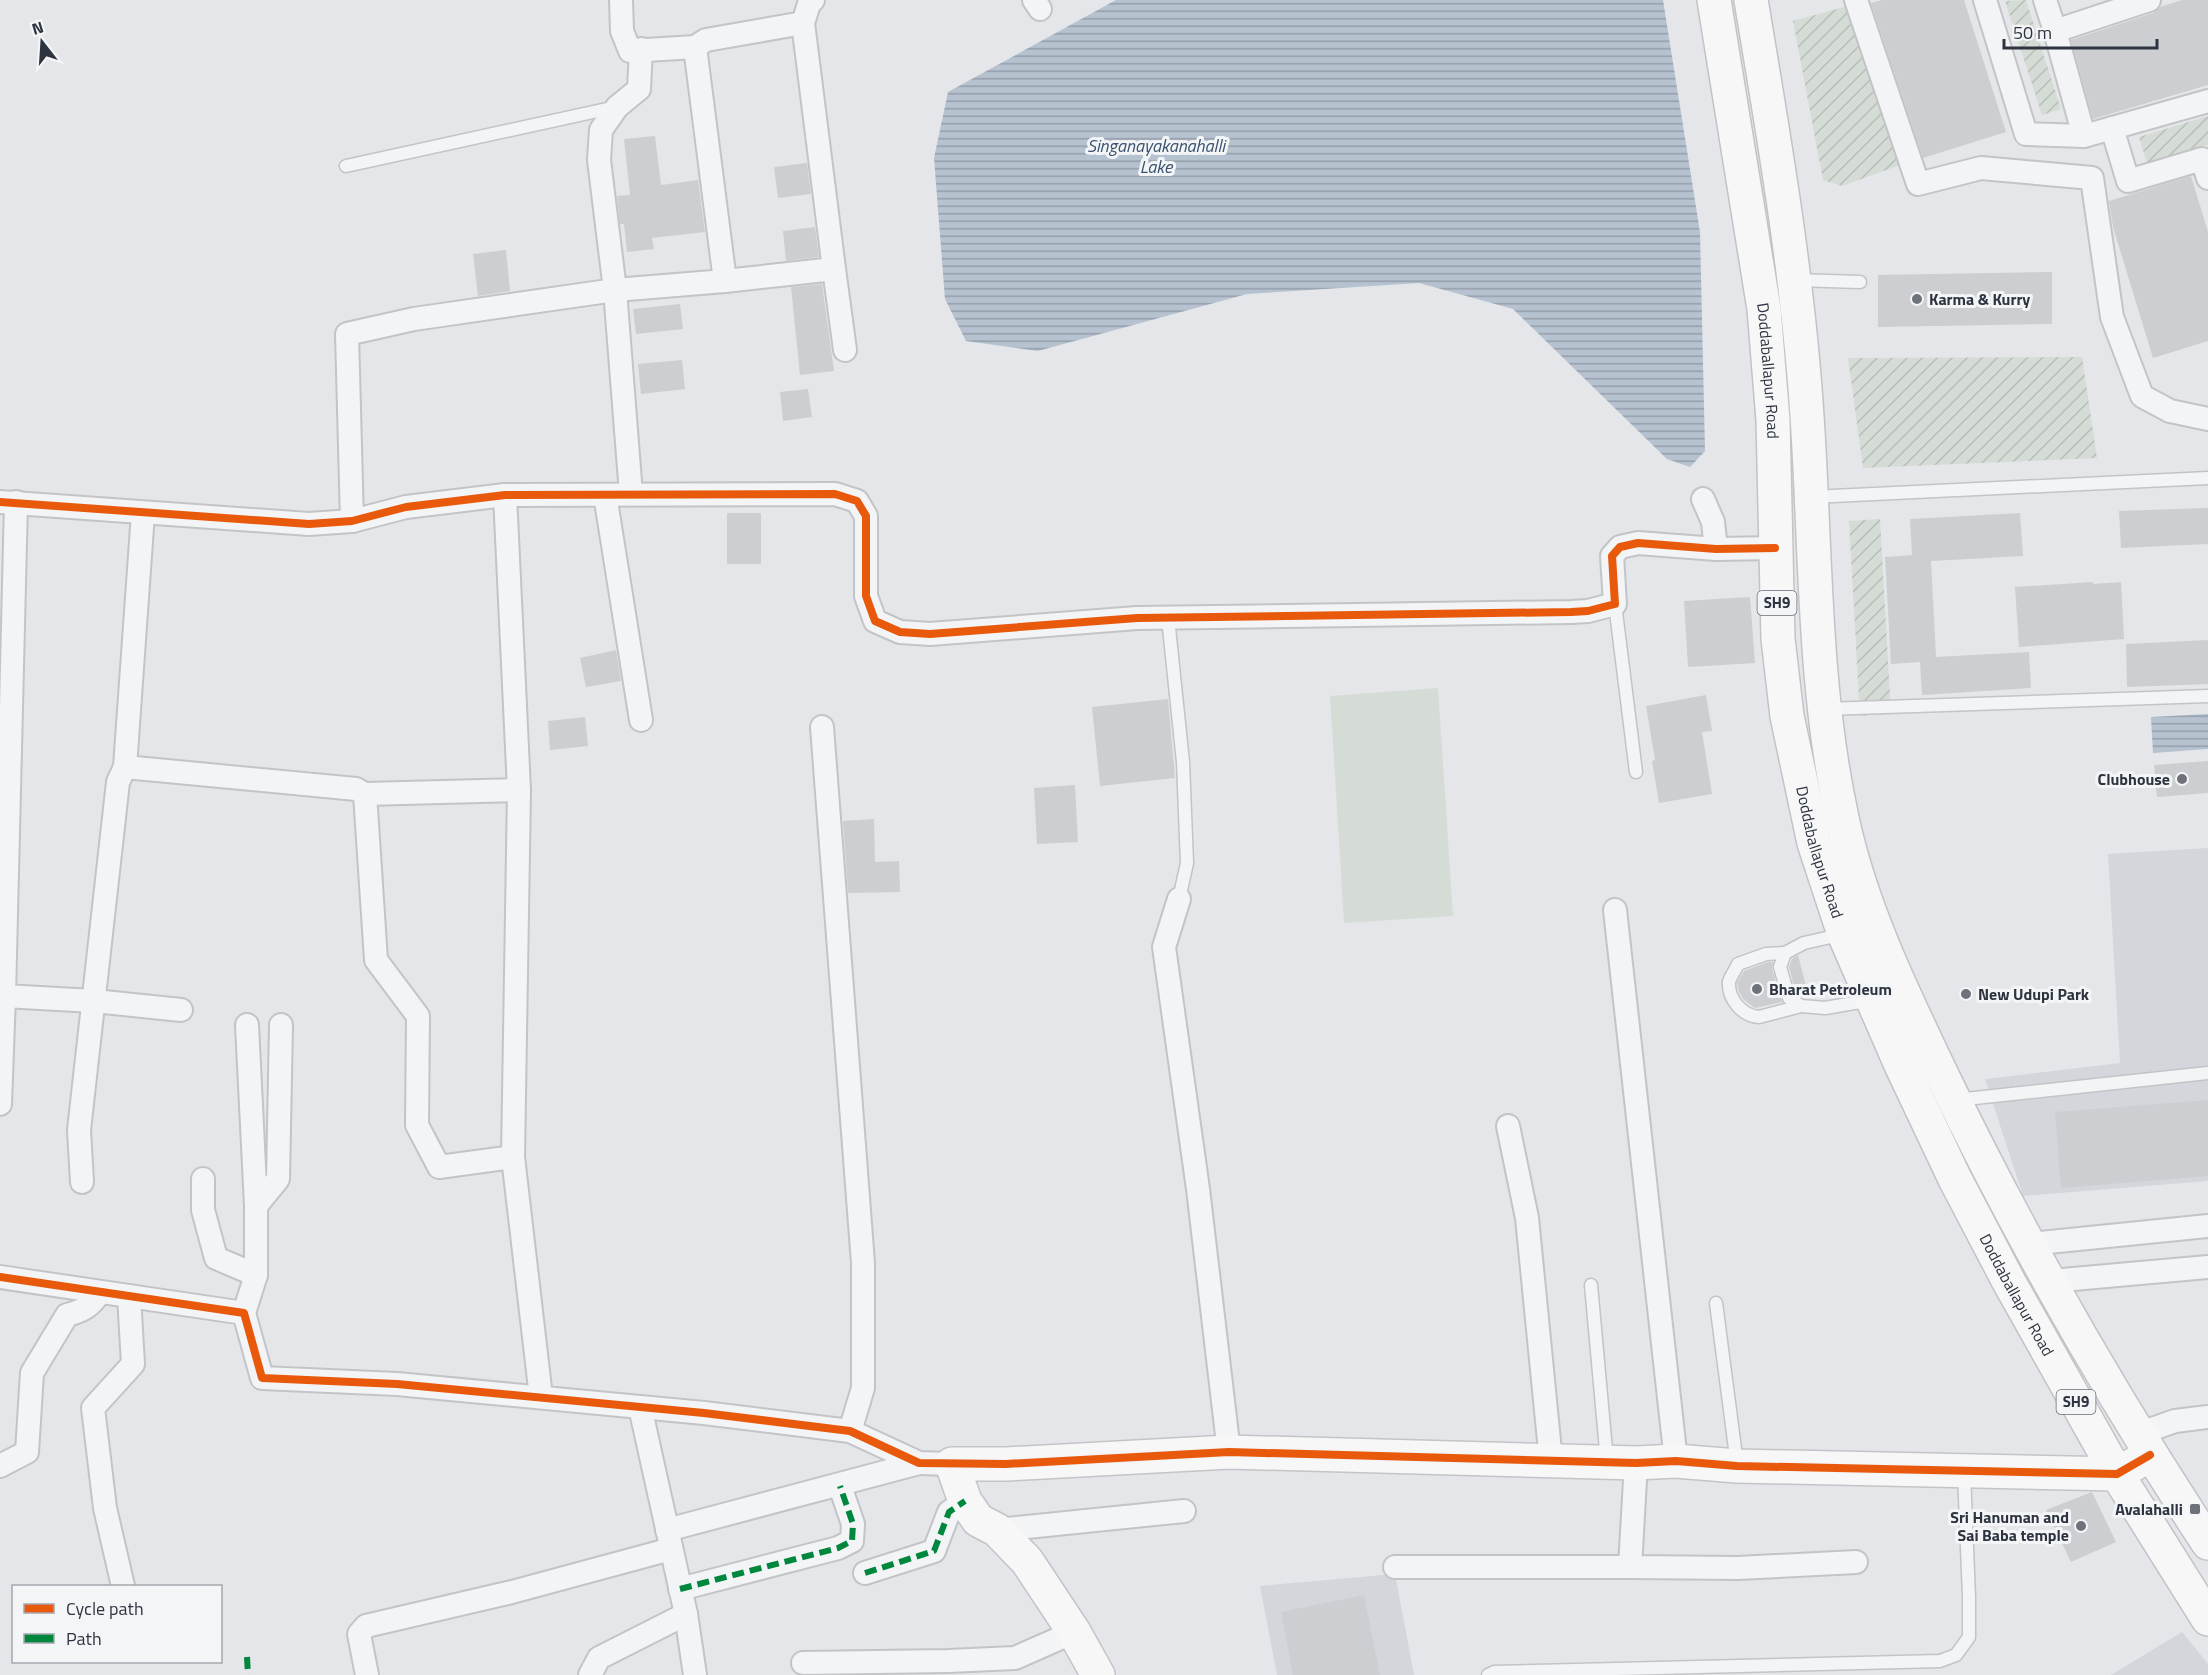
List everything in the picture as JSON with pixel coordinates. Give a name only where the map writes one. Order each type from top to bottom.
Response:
[{"type":"main road","name":"Doddaballapur Road","points":[[1714,0],[1764,309],[1773,420],[1778,639],[1787,716],[1814,843],[1844,934],[1887,995],[1954,1101],[2029,1244],[2144,1444],[2208,1543]]},
{"type":"main road","name":"Doddaballapur Road","points":[[1751,0],[1774,137],[1800,321],[1808,419],[1823,709],[1842,820],[1870,915],[1901,1065],[1955,1179],[2009,1282],[2117,1474],[2208,1618]]},
{"type":"main road","points":[[1098,1675],[1074,1632],[1027,1561],[997,1530],[978,1520],[965,1502],[952,1464],[1005,1464],[1229,1452],[1622,1463],[1676,1461],[1737,1466],[2117,1474],[2144,1444]]},
{"type":"street","points":[[621,0],[622,31],[630,51],[695,48],[706,40],[803,23]]},
{"type":"street","points":[[813,0],[809,4],[803,23],[845,350]]},
{"type":"street","points":[[1856,0],[1918,184],[1981,168],[2092,178],[2112,317],[2142,396],[2170,411],[2208,419]]},
{"type":"street","points":[[1985,0],[2026,134],[2084,136],[2208,101]]},
{"type":"street","points":[[2045,0],[2084,136]]},
{"type":"street","points":[[2055,31],[2149,0]]},
{"type":"street","points":[[695,48],[725,281]]},
{"type":"street","points":[[631,494],[615,290],[598,160],[601,130],[617,107],[639,89],[641,49]]},
{"type":"street","points":[[2112,128],[2128,181],[2202,159],[2208,178]]},
{"type":"street","points":[[352,521],[347,334],[414,319],[615,290],[834,269]]},
{"type":"street","points":[[0,1104],[4,996],[10,502],[309,524],[352,521],[406,507],[505,495],[835,494],[856,501],[867,516],[866,596],[875,621],[900,632],[930,634],[1137,618],[1588,611],[1615,604],[1612,556],[1620,547],[1638,543],[1716,549],[1775,548]]},
{"type":"street","points":[[505,495],[519,790],[513,1157],[541,1398]]},
{"type":"street","points":[[605,495],[641,720]]},
{"type":"street","points":[[1703,500],[1713,522],[1716,549]]},
{"type":"street","points":[[82,1182],[79,1130],[118,783],[125,767],[142,513]]},
{"type":"street","points":[[822,727],[863,1263],[862,1388],[850,1431]]},
{"type":"street","points":[[125,767],[356,789],[365,794],[519,790]]},
{"type":"street","points":[[365,794],[376,960],[418,1016],[417,1125],[440,1167],[513,1157]]},
{"type":"street","points":[[1179,899],[1164,947],[1198,1190],[1229,1452]]},
{"type":"street","points":[[1615,910],[1676,1461]]},
{"type":"street","points":[[4,996],[94,1001],[181,1010]]},
{"type":"street","points":[[247,1024],[256,1206],[256,1275],[244,1313],[262,1378],[397,1384],[640,1407],[850,1431],[919,1463]]},
{"type":"street","points":[[256,1206],[279,1179],[281,1025]]},
{"type":"street","points":[[1508,1125],[1527,1218],[1551,1461]]},
{"type":"street","points":[[203,1179],[203,1210],[216,1258],[256,1275]]},
{"type":"street","points":[[2029,1244],[2208,1226]]},
{"type":"street","points":[[2051,1281],[2208,1267]]},
{"type":"street","points":[[0,1277],[244,1313]]},
{"type":"street","points":[[0,1466],[27,1452],[32,1373],[67,1315],[81,1312],[92,1304],[100,1292]]},
{"type":"street","points":[[123,1585],[105,1508],[93,1408],[133,1364],[129,1296]]},
{"type":"street","points":[[640,1407],[686,1614],[695,1675]]},
{"type":"street","points":[[2144,1444],[2175,1421],[2208,1417]]},
{"type":"street","points":[[368,1675],[359,1634],[366,1626],[512,1592],[669,1539],[919,1463],[952,1464]]},
{"type":"street","points":[[1622,1463],[1630,1567]]},
{"type":"street","points":[[680,1588],[838,1548],[852,1540],[853,1524],[840,1486]]},
{"type":"street","points":[[865,1573],[934,1551],[949,1512],[965,1502]]},
{"type":"street","points":[[997,1530],[1184,1511]]},
{"type":"street","points":[[1395,1568],[1738,1568],[1856,1562]]},
{"type":"street","points":[[590,1675],[599,1658],[686,1614]]},
{"type":"street","points":[[802,1663],[1015,1658],[1074,1632]]},
{"type":"lane","points":[[346,166],[617,107]]},
{"type":"lane","points":[[1794,280],[1860,282]]},
{"type":"lane","points":[[1811,497],[2208,478]]},
{"type":"lane","points":[[1615,604],[1636,772]]},
{"type":"lane","points":[[1168,618],[1183,762],[1187,863],[1179,899]]},
{"type":"lane","points":[[1823,709],[2208,696]]},
{"type":"lane","points":[[1844,934],[1804,943],[1785,953],[1766,954],[1738,964],[1729,981],[1731,993],[1739,1010],[1752,1017],[1759,1017],[1801,1006],[1825,1008],[1887,995]]},
{"type":"lane","points":[[1785,953],[1780,967],[1789,999],[1801,1006]]},
{"type":"lane","points":[[1954,1101],[2208,1073]]},
{"type":"lane","points":[[1592,1286],[1622,1463]]},
{"type":"lane","points":[[1716,1303],[1737,1466]]},
{"type":"lane","points":[[1488,1675],[1494,1672],[1940,1661],[1956,1655],[1969,1637],[1964,1471]]},
{"type":"shaded area","points":[[2026,0],[2061,109],[2042,115],[2005,1]]},
{"type":"shaded area","points":[[1848,6],[1900,165],[1842,186],[1823,180],[1793,21]]},
{"type":"shaded area","points":[[2208,116],[2208,145],[2147,163],[2139,137]]},
{"type":"shaded area","points":[[2082,357],[2097,458],[1863,468],[1848,358]]},
{"type":"shaded area","points":[[1880,519],[1891,714],[1860,716],[1849,521]]},
{"type":"shaded area","points":[[1438,688],[1453,916],[1344,923],[1330,696]]},
{"type":"shaded area","points":[[2208,848],[2208,1181],[2023,1196],[1985,1079],[2120,1063],[2108,854]]},
{"type":"shaded area","points":[[1395,1574],[1414,1675],[1277,1675],[1260,1586]]},
{"type":"shaded area","points":[[2182,1632],[2208,1664],[2208,1675],[2111,1675]]},
{"type":"water","name":"Singanayakanahalli Lake","points":[[1116,0],[1663,0],[1700,232],[1705,451],[1690,467],[1667,459],[1513,309],[1419,283],[1247,294],[1038,351],[966,341],[945,299],[934,158],[948,92]]},
{"type":"water","points":[[2208,714],[2208,749],[2153,753],[2151,717]]},
{"type":"building","points":[[1882,0],[1964,0],[2006,132],[1923,158],[1871,3]]},
{"type":"building","points":[[2182,0],[2208,0],[2208,85],[2093,119],[2071,40],[2153,13],[2160,7]]},
{"type":"building","points":[[655,136],[661,185],[698,180],[705,232],[652,238],[654,249],[627,252],[624,224],[620,224],[617,196],[630,195],[624,139]]},
{"type":"building","points":[[807,163],[811,194],[778,198],[774,167]]},
{"type":"building","points":[[2191,176],[2208,232],[2208,341],[2153,358],[2113,227],[2109,201]]},
{"type":"building","points":[[815,227],[819,257],[786,261],[783,231]]},
{"type":"building","points":[[506,250],[510,291],[478,296],[473,254]]},
{"type":"building","points":[[2052,272],[2052,324],[1878,327],[1878,275]]},
{"type":"building","points":[[822,284],[834,371],[800,375],[791,287]]},
{"type":"building","points":[[680,304],[683,329],[636,334],[633,309]]},
{"type":"building","points":[[682,360],[685,389],[641,394],[638,364]]},
{"type":"building","points":[[808,389],[812,417],[783,421],[780,392]]},
{"type":"building","points":[[2208,508],[2208,544],[2121,548],[2119,511]]},
{"type":"building","points":[[727,513],[761,513],[761,564],[727,564]]},
{"type":"building","points":[[2020,513],[2023,556],[1931,561],[1936,657],[2029,652],[2031,688],[1922,695],[1920,662],[1891,664],[1885,557],[1912,555],[1910,519]]},
{"type":"building","points":[[2093,582],[2093,584],[2121,582],[2124,639],[2019,647],[2015,587]]},
{"type":"building","points":[[1750,597],[1755,663],[1688,667],[1684,601]]},
{"type":"building","points":[[2208,640],[2208,684],[2127,687],[2126,644]]},
{"type":"building","points":[[616,650],[621,681],[586,687],[580,658]]},
{"type":"building","points":[[1706,695],[1712,731],[1702,732],[1712,794],[1659,803],[1646,706]]},
{"type":"building","points":[[1168,699],[1175,778],[1100,786],[1092,707]]},
{"type":"building","points":[[585,717],[588,746],[550,750],[548,721]]},
{"type":"building","name":"Clubhouse","points":[[2208,761],[2208,793],[2157,797],[2154,765]]},
{"type":"building","points":[[1075,785],[1078,842],[1037,844],[1034,788]]},
{"type":"building","points":[[874,819],[875,862],[899,861],[900,892],[848,893],[843,821]]},
{"type":"building","points":[[1798,955],[1809,998],[1796,993],[1789,967],[1792,959]]},
{"type":"building","points":[[1773,962],[1772,969],[1782,1002],[1755,1008],[1744,1000],[1737,983],[1744,971]]},
{"type":"building","points":[[2208,1100],[2208,1176],[2061,1188],[2055,1112]]},
{"type":"building","name":"Sri Hanuman and Sai Baba temple","points":[[2092,1492],[2116,1542],[2071,1562],[2046,1510]]},
{"type":"building","points":[[1364,1595],[1380,1675],[1293,1675],[1281,1612]]},
{"type":"marked path","points":[[680,1589],[838,1548],[852,1541],[853,1524],[840,1486]]},
{"type":"marked path","points":[[865,1573],[934,1551],[949,1512],[965,1501]]},
{"type":"marked path","points":[[247,1657],[248,1675]]},
{"type":"cycle path","points":[[0,502],[309,524],[352,521],[406,507],[505,495],[835,494],[857,501],[866,516],[866,596],[875,621],[900,632],[930,634],[1137,618],[1588,611],[1615,604],[1612,556],[1620,547],[1638,543],[1716,549],[1775,548]]},
{"type":"cycle path","points":[[0,1277],[244,1313],[262,1378],[397,1384],[704,1413],[850,1431],[919,1463],[1006,1464],[1229,1452],[1636,1463],[1676,1461],[1737,1466],[2117,1474],[2150,1455]]},
{"type":"place","name":"Karma & Kurry","points":[[1917,299]]},
{"type":"place","name":"Clubhouse","points":[[2182,779]]},
{"type":"place","name":"Bharat Petroleum","points":[[1757,989]]},
{"type":"place","name":"New Udupi Park","points":[[1966,994]]},
{"type":"place","name":"Avalahalli","points":[[2195,1509]]},
{"type":"place","name":"Sri Hanuman and Sai Baba temple","points":[[2081,1526]]}]
